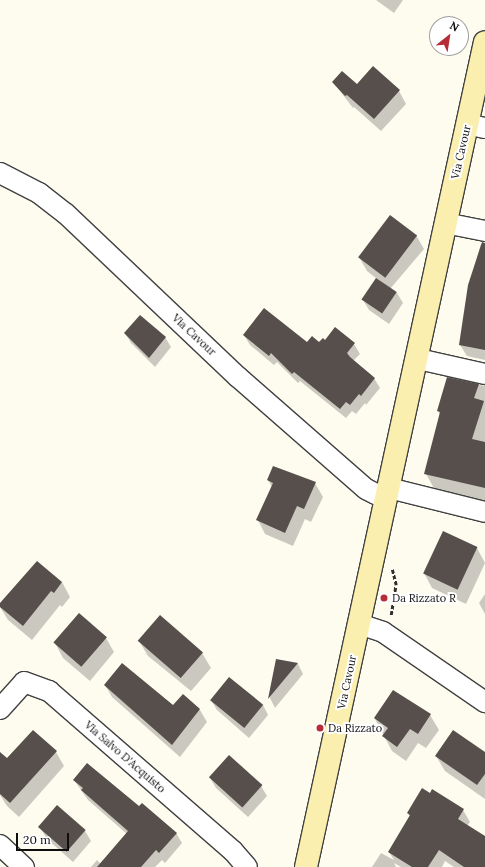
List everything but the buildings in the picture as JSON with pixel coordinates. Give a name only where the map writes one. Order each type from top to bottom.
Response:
[{"type":"main road","name":"Via Cavour","points":[[306,867],[418,359],[445,224],[476,126],[485,42]]},
{"type":"street","name":"Via Cavour","points":[[0,174],[39,193],[66,214],[238,377],[366,489],[388,492]]},
{"type":"street","points":[[445,224],[485,231]]},
{"type":"street","points":[[418,359],[485,374]]},
{"type":"street","points":[[388,492],[485,512]]},
{"type":"street","points":[[359,624],[383,632],[485,702]]},
{"type":"street","name":"Via Salvo D'Acquisto","points":[[0,709],[24,682],[49,691],[233,852],[247,867]]},
{"type":"street","points":[[0,846],[24,867]]},
{"type":"place","name":"Da Rizzato R","points":[[384,598]]},
{"type":"place","name":"Da Rizzato","points":[[320,728]]}]
